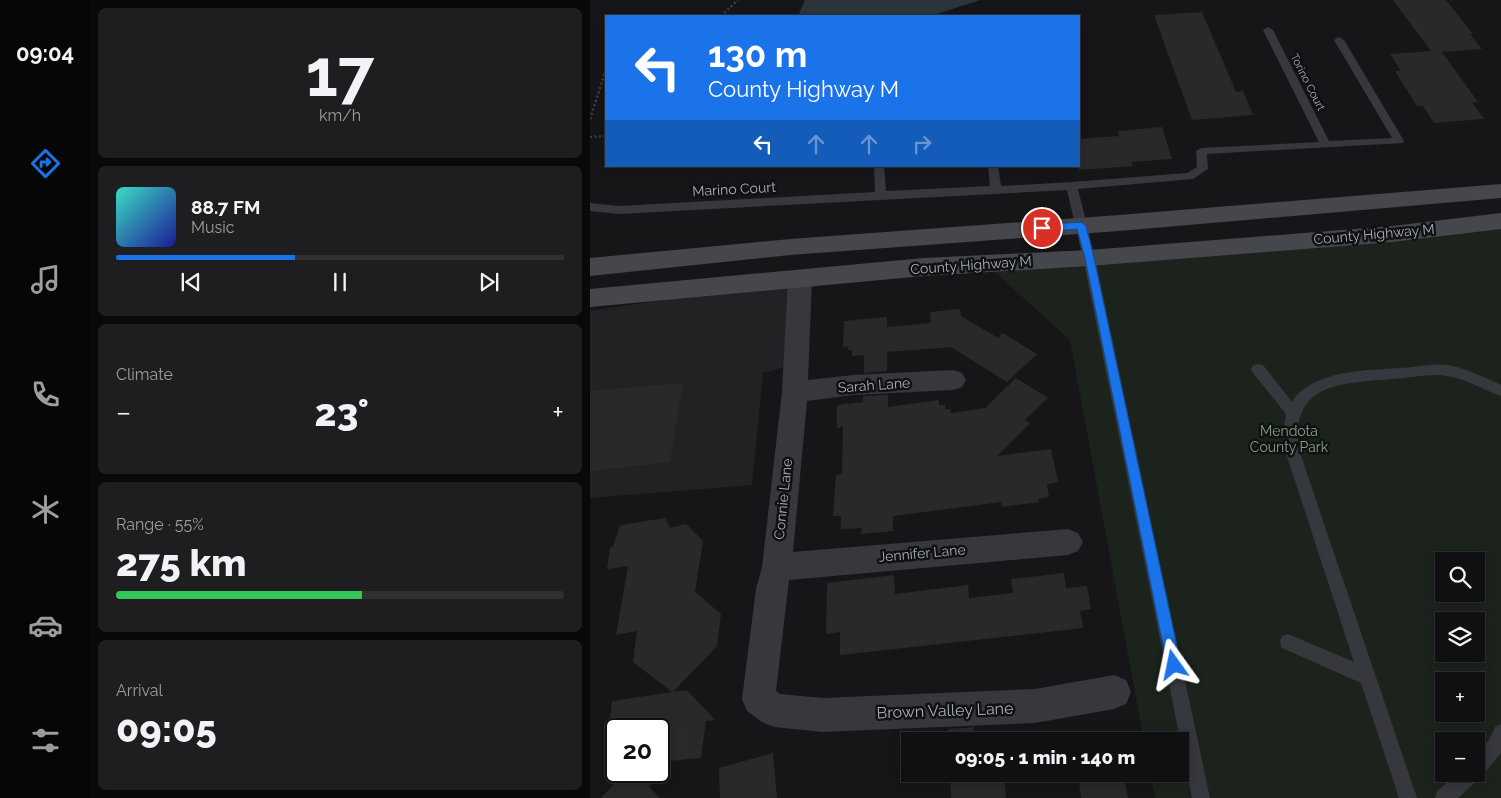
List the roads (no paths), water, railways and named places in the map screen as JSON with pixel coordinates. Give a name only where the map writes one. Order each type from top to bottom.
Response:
[{"type":"main road","points":[[590,267],[790,246],[1081,226],[1501,191]]},
{"type":"main road","name":"County Highway M","points":[[590,298],[924,267],[1090,258],[1392,234],[1501,221]]},
{"type":"street","name":"Connie Lane","points":[[774,710],[759,699],[770,589],[777,566],[795,392],[800,279]]},
{"type":"street","name":"Sarah Lane","points":[[795,392],[853,385],[953,380]]},
{"type":"street","name":"Jennifer Lane","points":[[777,566],[1068,542]]},
{"type":"street","name":"Brown Valley Lane","points":[[774,710],[823,715],[1035,706],[1114,692]]},
{"type":"lane","name":"Torino Court","points":[[1268,30],[1326,145]]},
{"type":"lane","points":[[879,167],[880,196],[1072,186],[1189,176],[1204,169],[1201,151],[1399,141],[1339,40]]},
{"type":"lane","points":[[993,167],[996,190]]},
{"type":"lane","points":[[1072,186],[1090,258],[1201,798]]},
{"type":"lane","name":"Marino Court","points":[[590,207],[619,210],[880,196]]},
{"type":"lane","points":[[1258,369],[1293,413]]},
{"type":"lane","points":[[1408,798],[1292,450],[1290,434],[1293,413],[1296,403],[1310,391],[1344,378],[1451,370],[1501,391]]},
{"type":"lane","points":[[1288,642],[1368,677]]},
{"type":"lane","points":[[1485,759],[1495,746],[1501,734]]},
{"type":"lane","points":[[1444,798],[1463,782]]},
{"type":"park label","name":"Mendota County Park","points":[[1289,440]]}]
